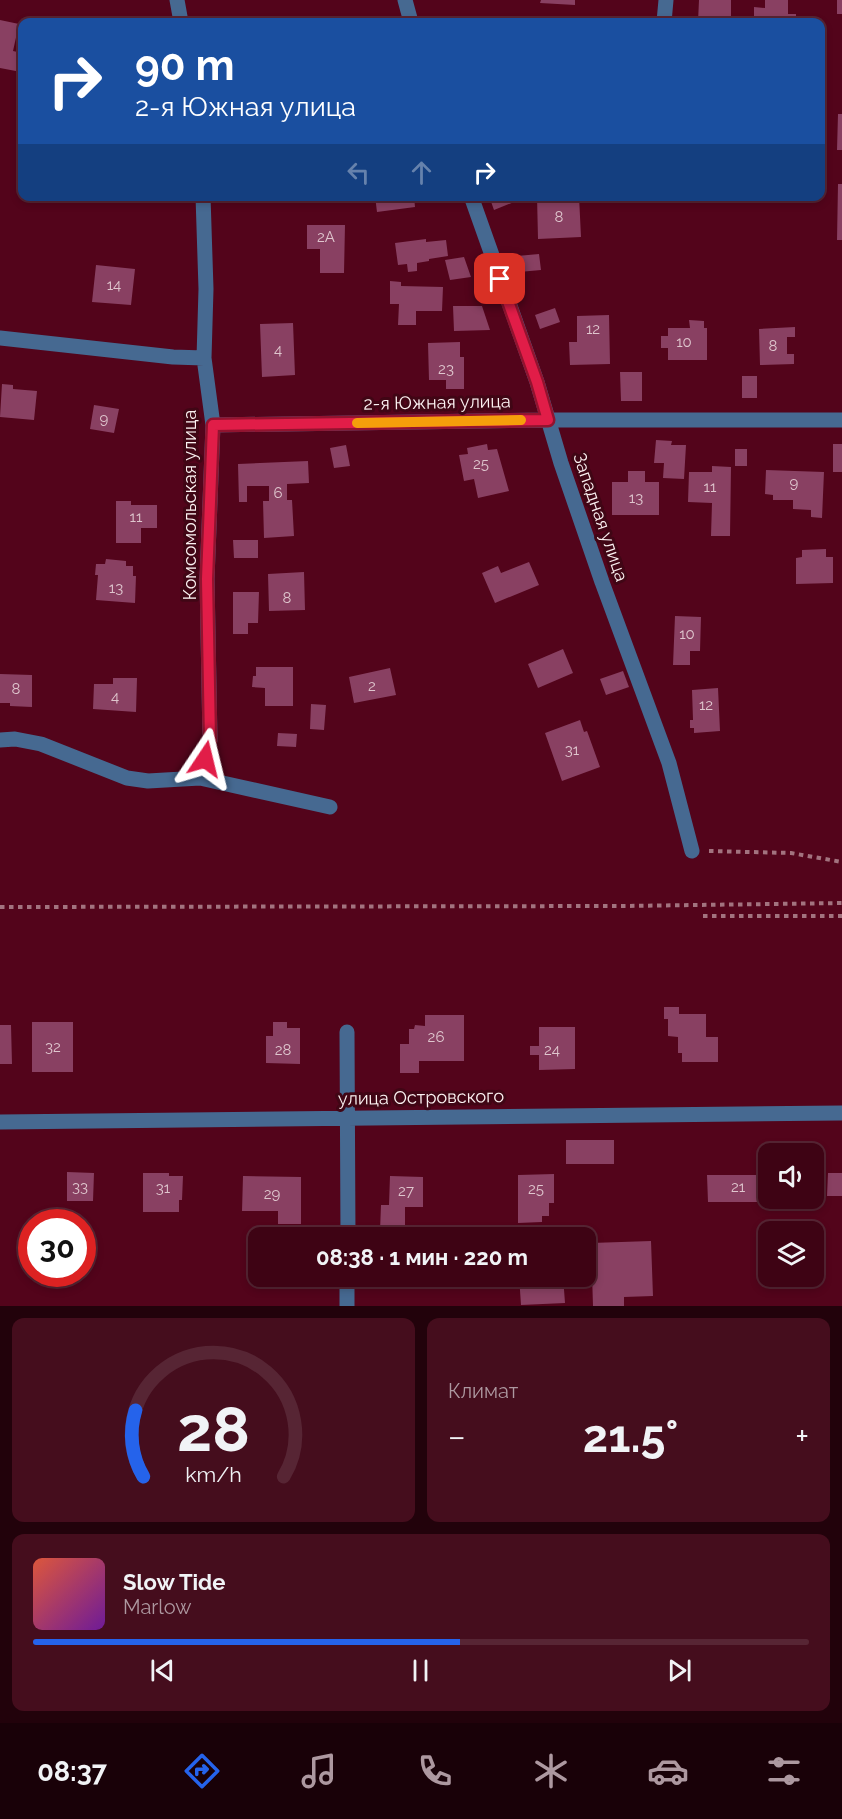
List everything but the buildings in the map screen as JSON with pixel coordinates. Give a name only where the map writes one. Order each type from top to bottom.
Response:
[{"type":"street","points":[[177,0],[179,18]]},
{"type":"street","points":[[405,0],[410,18]]},
{"type":"street","points":[[664,18],[666,0]]},
{"type":"street","name":"Комсомольская улица","points":[[200,778],[210,740],[207,579],[213,425],[204,358],[206,290],[203,201]]},
{"type":"street","name":"Западная улица","points":[[473,201],[537,382],[602,582],[669,763],[692,851]]},
{"type":"street","points":[[0,338],[173,357],[204,358]]},
{"type":"street","name":"2-я Южная улица","points":[[213,425],[548,420],[842,420]]},
{"type":"street","points":[[0,740],[15,739],[40,744],[127,778],[148,781],[200,778],[330,807]]},
{"type":"street","points":[[347,1032],[348,1227]]},
{"type":"street","name":"улица Островского","points":[[0,1122],[842,1113]]},
{"type":"street","points":[[347,1287],[347,1306]]},
{"type":"path","points":[[692,851],[791,853],[842,862]]},
{"type":"path","points":[[0,907],[625,906],[842,903]]},
{"type":"path","points":[[703,916],[842,916]]},
{"type":"slow traffic","points":[[357,423],[521,420]]},
{"type":"route","points":[[205,759],[210,740],[207,579],[213,425],[548,420],[537,382],[500,279]]}]
